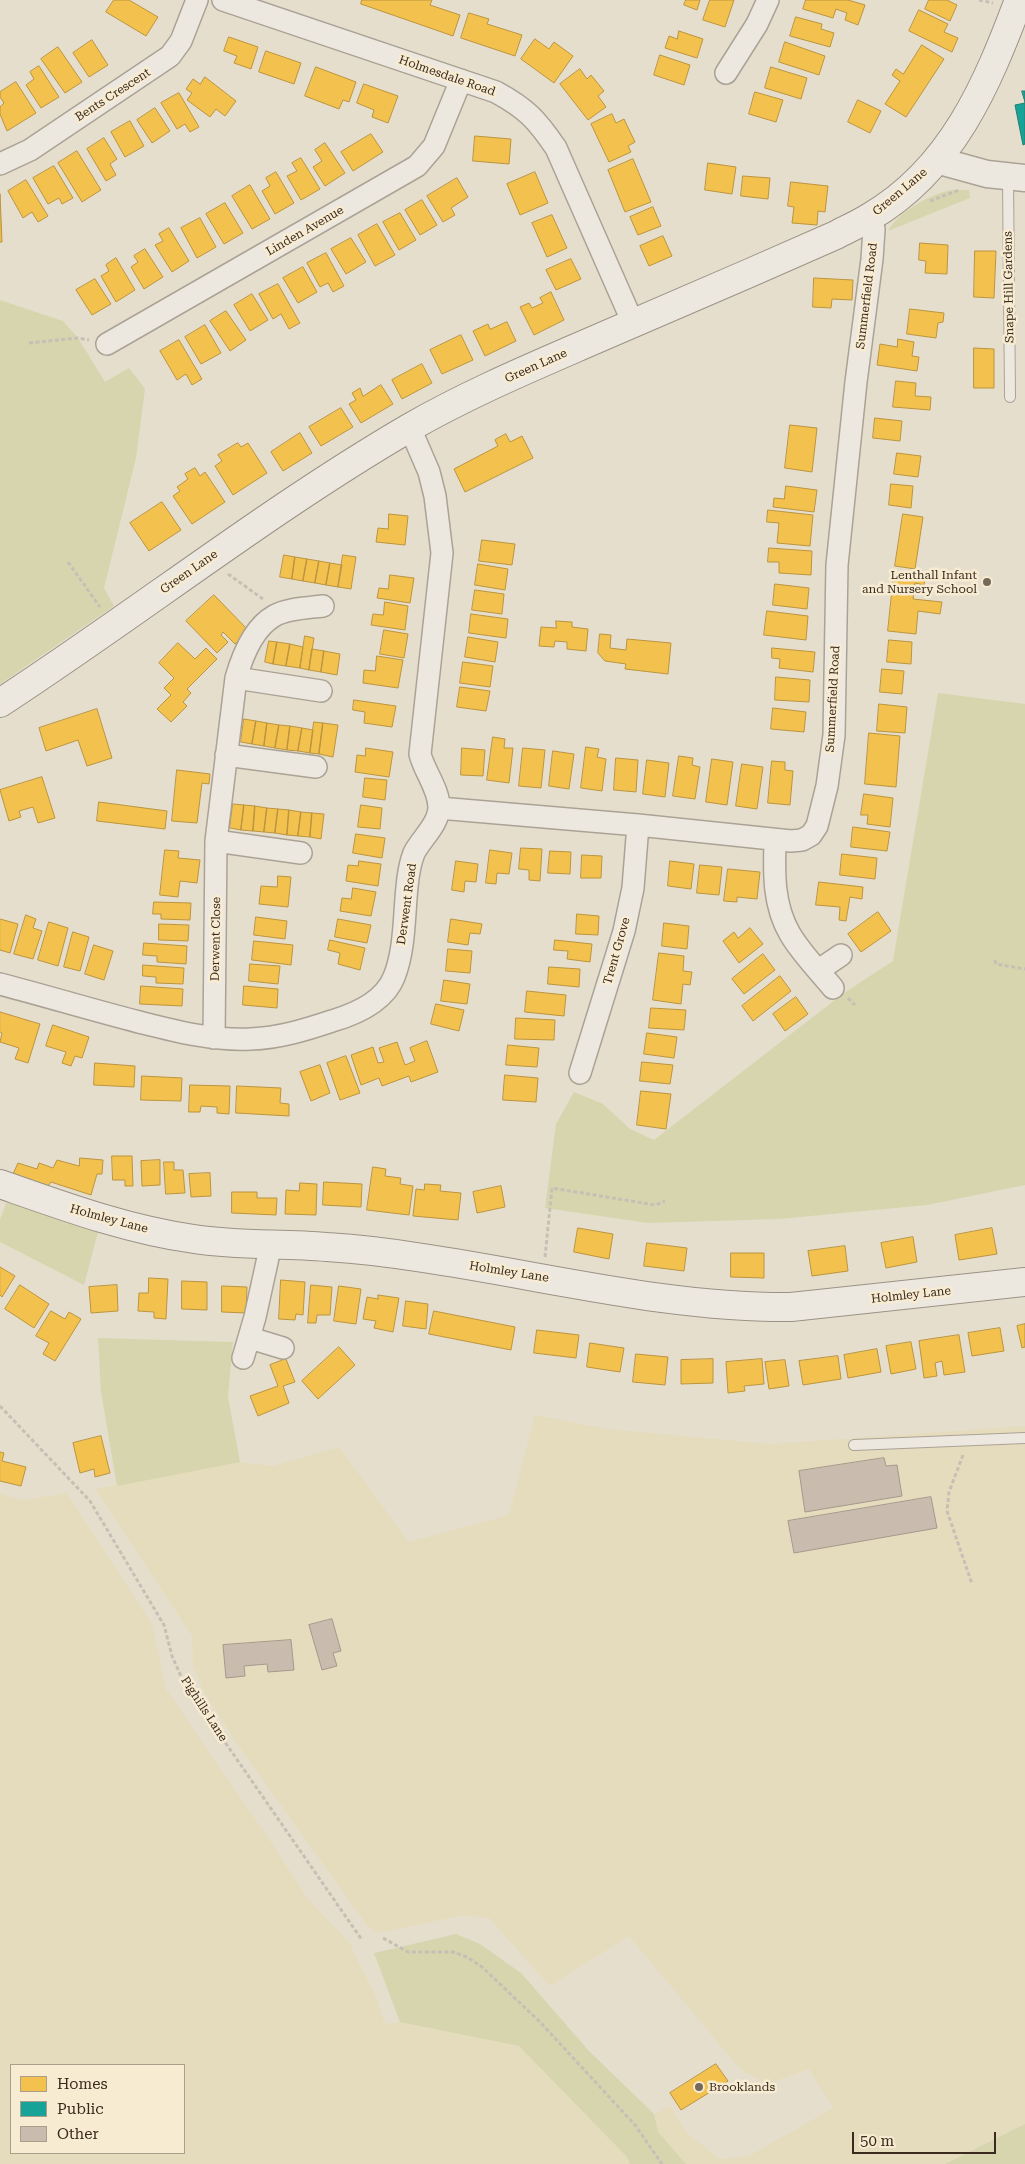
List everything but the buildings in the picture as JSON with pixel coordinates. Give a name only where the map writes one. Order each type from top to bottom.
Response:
[{"type":"main road","name":"Green Lane","points":[[0,703],[114,626],[208,558],[341,469],[457,401],[836,235],[871,217],[917,181],[963,126],[986,84],[1019,0]]},
{"type":"main road","name":"Holmley Lane","points":[[0,1184],[58,1204],[161,1233],[218,1242],[328,1247],[422,1258],[652,1296],[706,1303],[755,1307],[791,1307],[1025,1282]]},
{"type":"street","name":"Bents Crescent","points":[[0,164],[30,150],[170,56],[181,41],[197,0]]},
{"type":"street","name":"Holmesdale Road","points":[[223,0],[496,92],[520,104],[539,123],[556,148],[633,323]]},
{"type":"street","points":[[726,73],[757,24],[768,0]]},
{"type":"street","name":"Linden Avenue","points":[[107,344],[417,166],[434,146],[461,80]]},
{"type":"street","points":[[936,160],[988,174],[1016,178]]},
{"type":"street","name":"Summerfield Road","points":[[439,808],[638,825],[776,840],[802,840],[811,835],[817,826],[826,786],[834,734],[838,557],[856,382],[872,260],[874,229],[871,217]]},
{"type":"street","points":[[410,428],[429,472],[436,506],[442,553],[420,754],[423,766],[436,794],[439,808]]},
{"type":"street","points":[[274,616],[291,610],[323,606]]},
{"type":"street","name":"Derwent Close","points":[[214,1038],[216,841],[236,678],[241,661],[250,644],[264,624],[274,616]]},
{"type":"street","points":[[236,678],[321,691]]},
{"type":"street","points":[[226,755],[316,767]]},
{"type":"street","name":"Derwent Road","points":[[0,984],[146,1024],[214,1038],[250,1039],[283,1036],[349,1016],[366,1007],[386,990],[394,977],[400,952],[409,872],[414,854],[435,821],[439,808]]},
{"type":"street","name":"Trent Grove","points":[[580,1073],[624,931],[633,888],[638,825]]},
{"type":"street","points":[[776,840],[774,876],[776,896],[782,916],[790,934],[833,988]]},
{"type":"street","points":[[216,841],[301,853]]},
{"type":"street","points":[[818,970],[841,955]]},
{"type":"street","points":[[242,1358],[250,1338],[271,1244]]},
{"type":"street","points":[[250,1338],[282,1348]]},
{"type":"lane","name":"Snape Hill Gardens","points":[[1010,397],[1016,178]]},
{"type":"lane","points":[[854,1445],[1025,1438]]},
{"type":"path","points":[[921,206],[960,189]]},
{"type":"path","points":[[29,343],[78,338],[107,344]]},
{"type":"path","points":[[208,558],[264,600],[274,616]]},
{"type":"path","points":[[68,562],[114,626]]},
{"type":"path","points":[[996,960],[996,964],[1025,969]]},
{"type":"path","points":[[544,1278],[552,1188],[655,1205],[665,1201]]},
{"type":"path","name":"Pighills Lane","points":[[0,1406],[90,1501],[164,1624],[172,1656],[184,1683],[362,1940]]},
{"type":"path","points":[[968,1440],[949,1492],[947,1511],[972,1584]]},
{"type":"path","points":[[383,1938],[408,1952],[453,1952],[467,1957],[482,1967],[540,2022],[635,2125],[662,2164]]},
{"type":"shaded area","points":[[535,1415],[607,1429],[770,1444],[1025,1426],[1025,2124],[945,2164],[686,2164],[658,2132],[654,2114],[670,2106],[688,2134],[720,2159],[749,2156],[833,2108],[809,2069],[768,2084],[740,2069],[629,1936],[550,1986],[488,1917],[459,1916],[378,1933],[368,1927],[235,1741],[202,1688],[193,1666],[192,1636],[95,1489],[240,1462],[273,1466],[339,1447],[409,1542],[509,1515]]},
{"type":"shaded area","points":[[67,1493],[152,1624],[166,1689],[308,1899],[349,1942],[375,1995],[385,2024],[400,2022],[519,2046],[627,2157],[630,2164],[0,2164],[0,1494],[23,1500]]},
{"type":"green space","points":[[952,190],[969,190],[970,198],[888,231],[899,217],[916,204],[935,195]]},
{"type":"green space","points":[[0,300],[63,321],[78,338],[105,382],[129,368],[145,389],[136,458],[104,588],[114,606],[0,684]]},
{"type":"green space","points":[[938,693],[1025,704],[1025,1185],[927,1205],[779,1219],[648,1223],[545,1208],[556,1124],[574,1092],[603,1104],[630,1129],[654,1140],[844,993],[893,961]]},
{"type":"green space","points":[[8,1198],[99,1228],[84,1285],[0,1242],[0,1220]]},
{"type":"green space","points":[[98,1338],[233,1342],[228,1397],[240,1462],[117,1486],[101,1392]]},
{"type":"green space","points":[[456,1934],[480,1944],[521,1973],[589,2051],[654,2114],[658,2132],[686,2164],[630,2164],[627,2157],[519,2046],[400,2022],[374,1953]]},
{"type":"green space","points":[[1025,2124],[1025,2164],[945,2164]]},
{"type":"place","name":"Lenthall Infant and Nursery School","points":[[987,582]]},
{"type":"place","name":"Brooklands","points":[[699,2087]]}]
